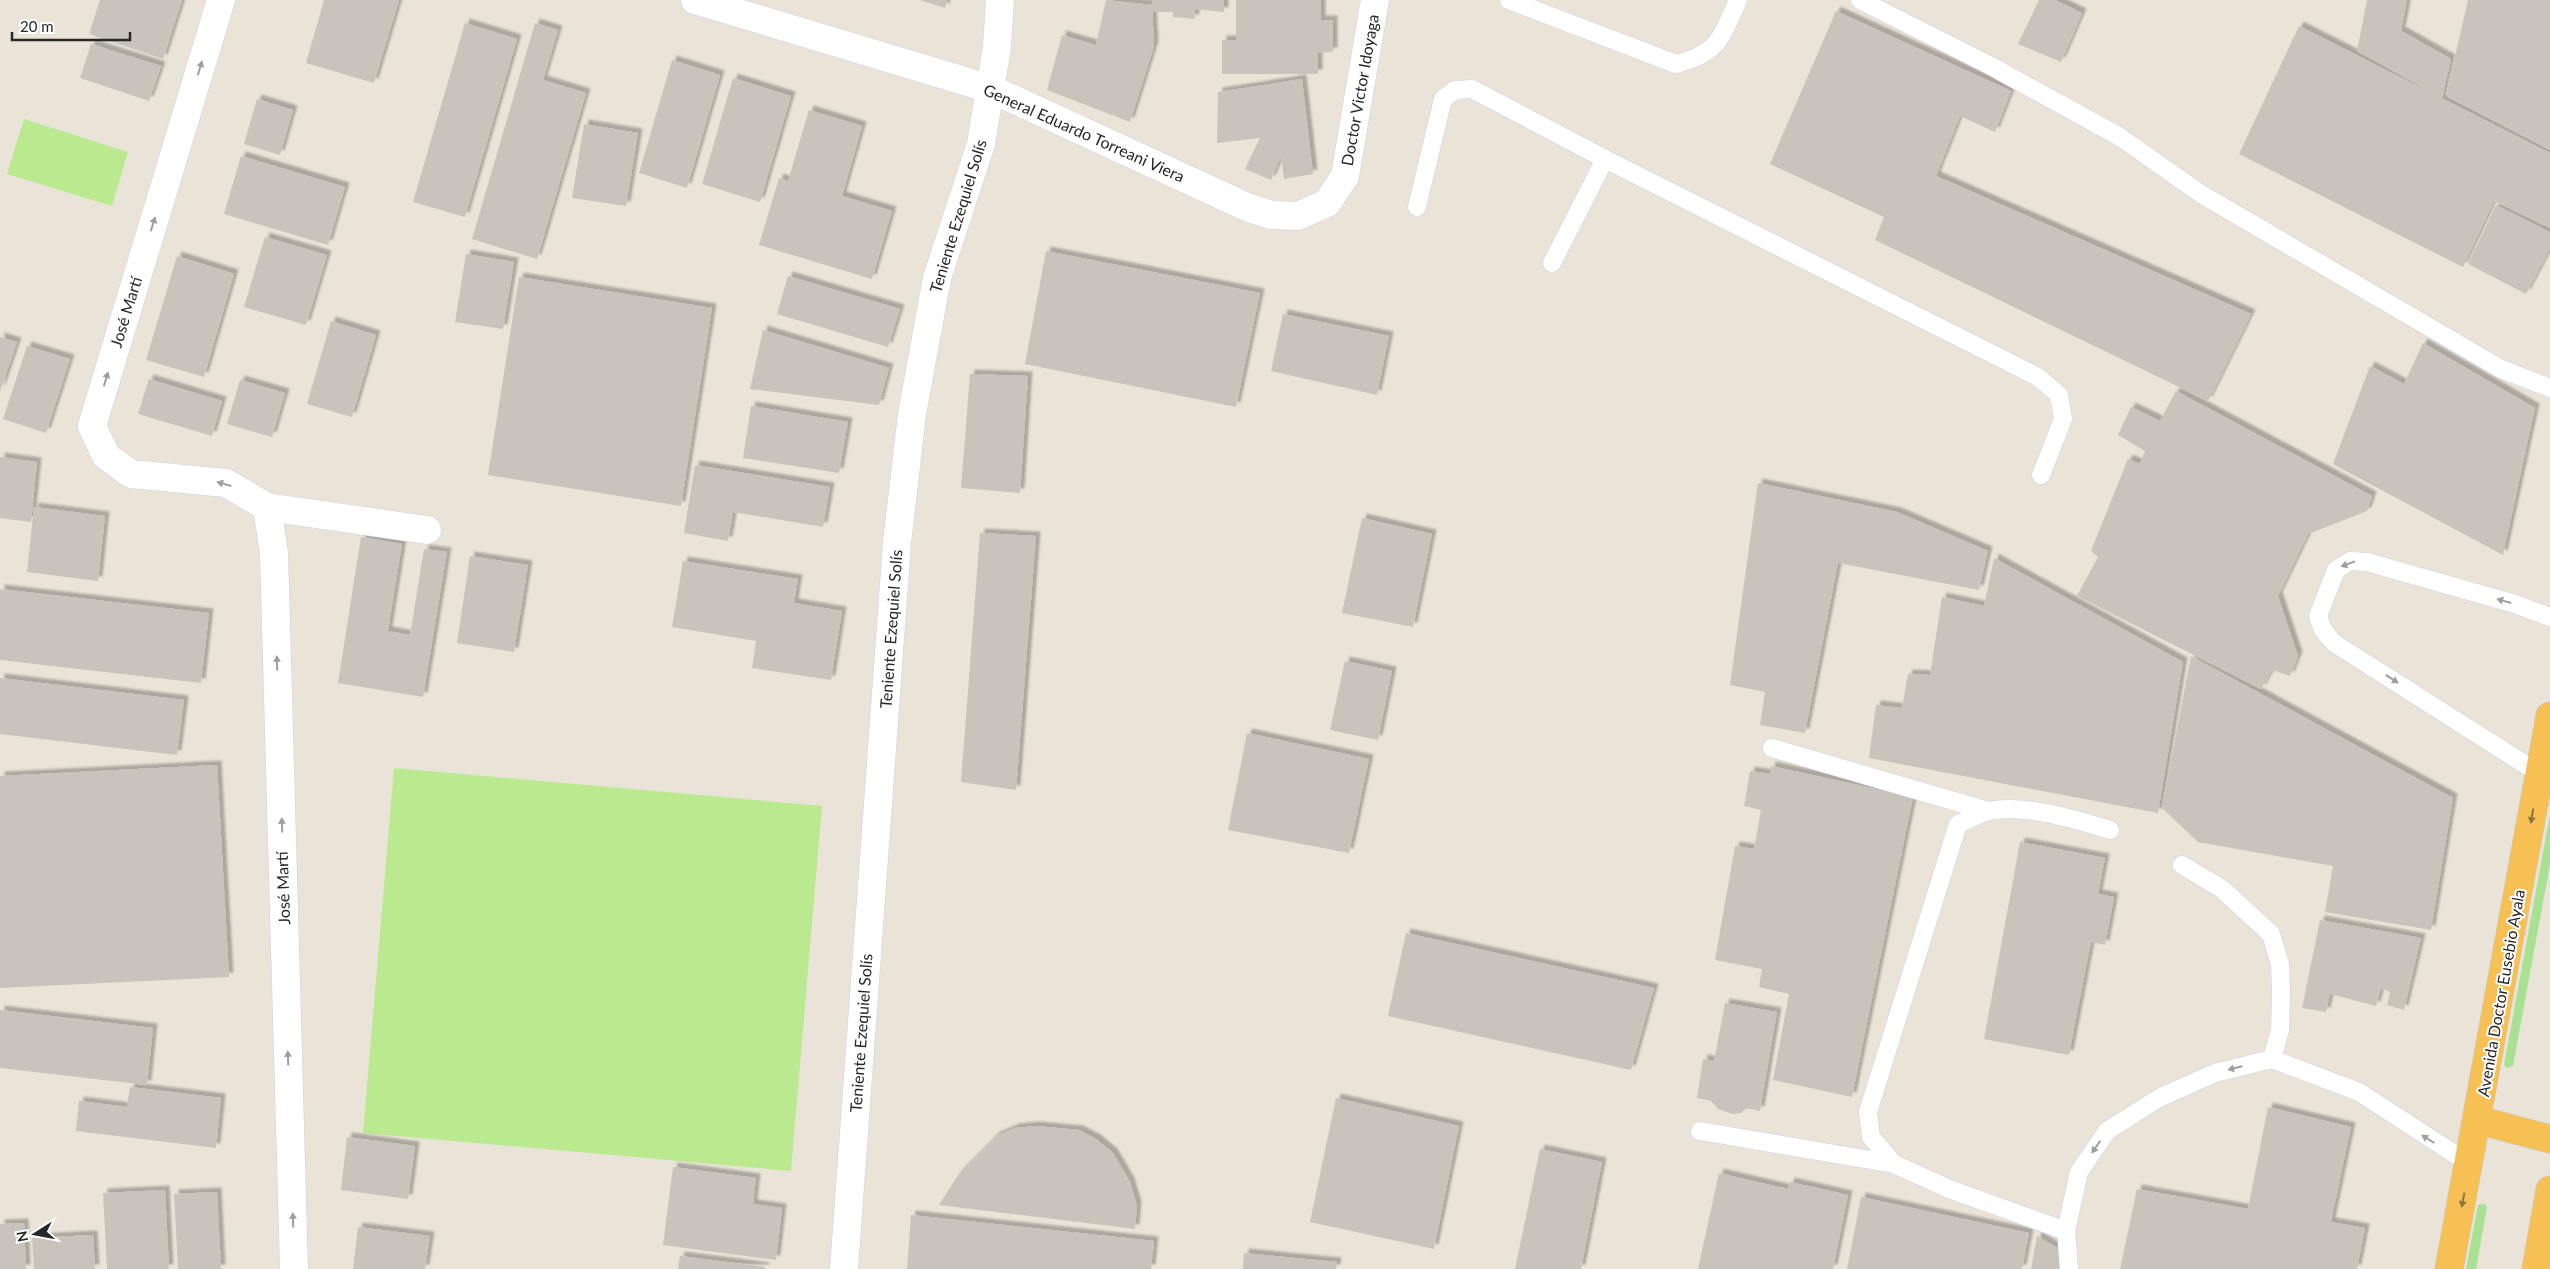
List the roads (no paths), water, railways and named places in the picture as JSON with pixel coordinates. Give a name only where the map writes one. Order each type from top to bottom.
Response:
[{"type":"highway","name":"Avenida Doctor Eusebio Ayala","points":[[2450,1269],[2550,716]]},
{"type":"highway","points":[[2478,1120],[2550,1139]]},
{"type":"highway","points":[[2536,1269],[2550,1190]]},
{"type":"street","name":"José Martí","points":[[221,0],[92,426],[106,456],[131,474],[226,483],[267,507],[427,530]]},
{"type":"street","name":"General Eduardo Torreani Viera","points":[[695,0],[991,89],[1249,208],[1272,215],[1298,216]]},
{"type":"street","name":"Teniente Ezequiel Solís","points":[[844,1269],[897,543],[912,414],[937,278],[981,144],[991,89],[1000,0]]},
{"type":"street","name":"Doctor Victor Idoyaga","points":[[1298,216],[1327,203],[1345,176],[1375,0]]},
{"type":"street","name":"José Martí","points":[[267,507],[274,553],[294,1269]]},
{"type":"lane","points":[[1510,0],[1676,64],[1698,58],[1720,40],[1738,0]]},
{"type":"lane","points":[[1860,0],[1991,66],[2120,137],[2201,194],[2501,369],[2550,388]]},
{"type":"lane","points":[[1417,207],[1443,99],[1456,90],[1472,89],[1605,160],[2038,377],[2059,395],[2064,418],[2041,475]]},
{"type":"lane","points":[[1552,263],[1605,160]]},
{"type":"lane","points":[[2540,774],[2334,643],[2323,630],[2318,616],[2336,570],[2350,562],[2367,562],[2516,604],[2550,617]]},
{"type":"lane","points":[[1772,748],[1988,811],[2027,810],[2066,816],[2110,830]]},
{"type":"lane","points":[[1894,1164],[1871,1137],[1868,1112],[1958,824],[1988,811]]},
{"type":"lane","points":[[2182,865],[2222,890],[2271,934],[2280,964],[2281,994],[2280,1030],[2272,1059]]},
{"type":"lane","points":[[2069,1269],[2066,1232],[2079,1172],[2108,1131],[2159,1098],[2214,1074],[2272,1059],[2359,1092],[2470,1164]]},
{"type":"lane","points":[[1700,1131],[1894,1164],[1949,1189],[2066,1232]]}]
